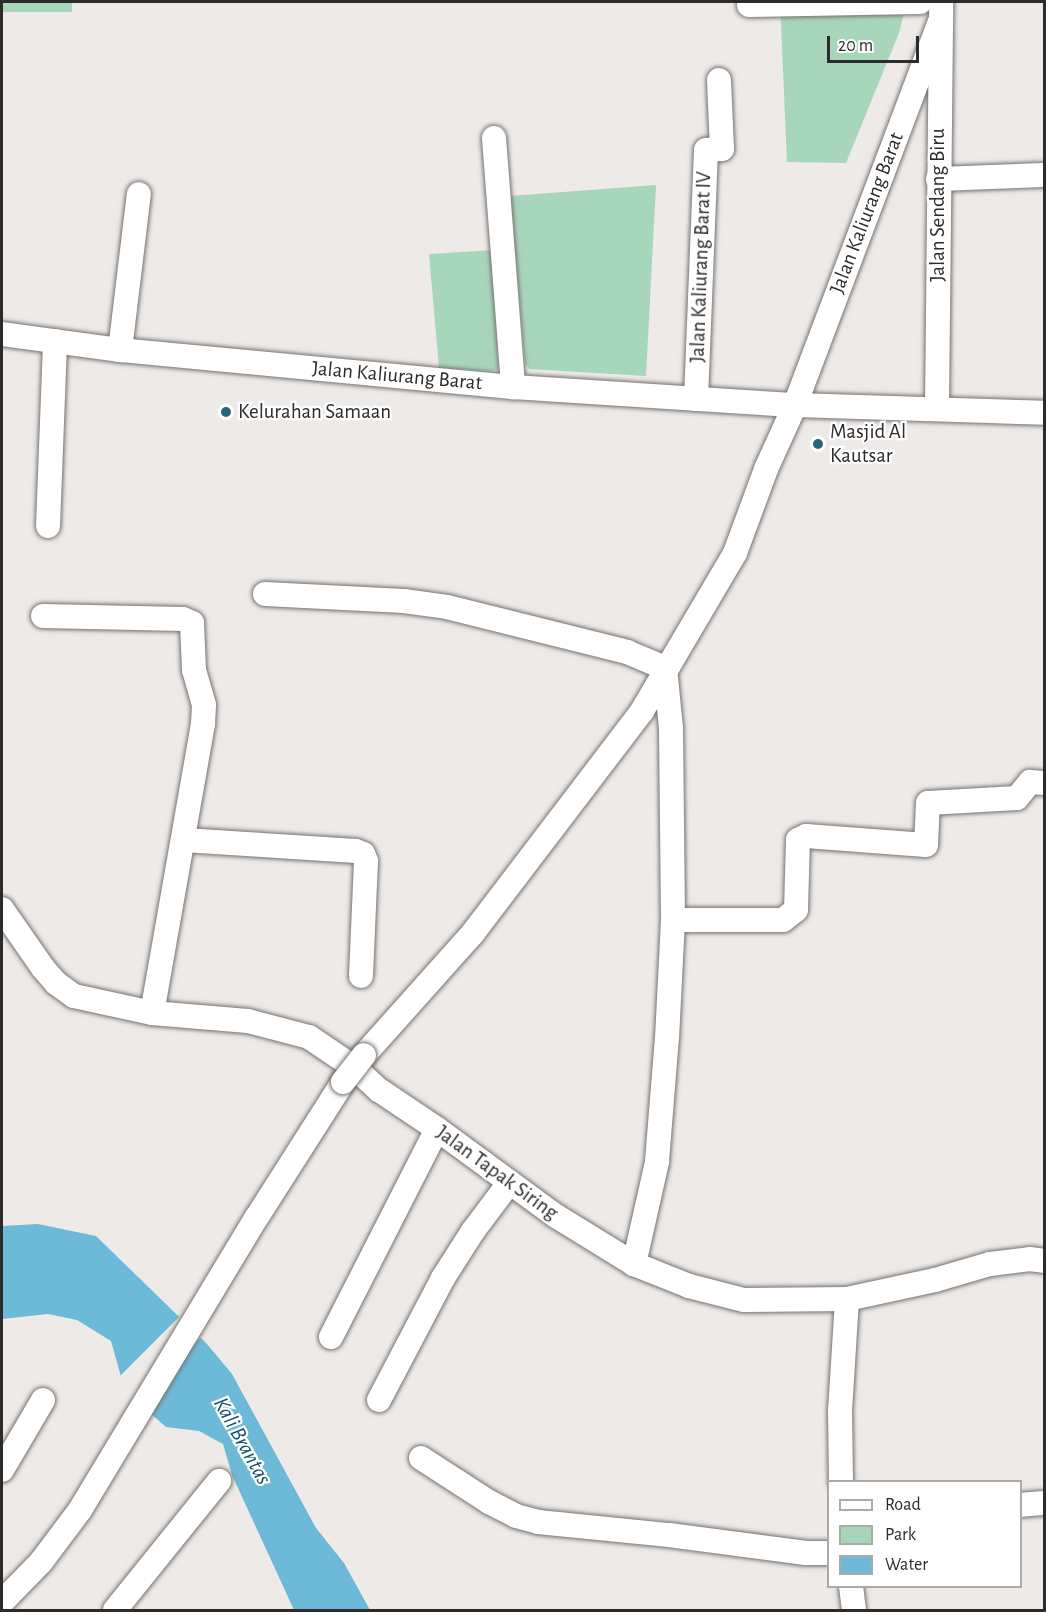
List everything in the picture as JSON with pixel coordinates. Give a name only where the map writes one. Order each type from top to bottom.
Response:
[{"type":"street","points":[[749,5],[920,2]]},
{"type":"street","name":"Jalan Sendang Biru","points":[[937,408],[941,11]]},
{"type":"street","name":"Jalan Kaliurang Barat","points":[[795,405],[941,11]]},
{"type":"street","name":"Jalan Kaliurang Barat IV","points":[[696,399],[706,150],[722,149],[719,80]]},
{"type":"street","points":[[494,138],[513,387]]},
{"type":"street","points":[[938,179],[1044,175]]},
{"type":"street","points":[[120,350],[139,194]]},
{"type":"street","name":"Jalan Kaliurang Barat","points":[[2,334],[120,350],[513,387],[795,405],[1044,413]]},
{"type":"street","points":[[48,526],[55,341]]},
{"type":"street","points":[[2,1602],[41,1562],[73,1518],[343,1082],[364,1055],[473,933],[642,711],[665,668],[735,553],[766,469],[795,405]]},
{"type":"street","points":[[265,594],[404,601],[447,608],[627,652],[665,668]]},
{"type":"street","points":[[43,616],[183,619],[192,623],[194,670],[204,705],[204,714],[184,840],[152,1013]]},
{"type":"street","points":[[634,1264],[657,1162],[673,920],[671,728],[665,668]]},
{"type":"street","points":[[673,920],[783,920],[796,910],[798,840],[806,836],[926,845],[928,803],[1017,798],[1030,782],[1044,783]]},
{"type":"street","points":[[184,840],[356,850],[363,854],[366,861],[361,976]]},
{"type":"street","name":"Jalan Tapak Siring","points":[[2,909],[43,968],[56,983],[74,996],[152,1013],[248,1021],[309,1037],[355,1068],[379,1090],[437,1129],[508,1183],[634,1264],[689,1286],[744,1300],[847,1299],[935,1280],[990,1264],[1030,1259],[1044,1261]]},
{"type":"street","points":[[331,1337],[437,1129]]},
{"type":"street","points":[[379,1400],[444,1278],[473,1231],[508,1183]]},
{"type":"street","points":[[841,1480],[840,1411],[847,1299]]},
{"type":"street","points":[[2,1470],[44,1400]]},
{"type":"street","points":[[421,1458],[489,1502],[516,1516],[538,1522],[669,1535],[806,1553],[827,1553]]},
{"type":"street","points":[[115,1611],[219,1481]]},
{"type":"street","points":[[1022,1505],[1044,1503]]},
{"type":"street","points":[[851,1588],[854,1611]]},
{"type":"green space","points":[[2,2],[72,2],[72,12],[2,12]]},
{"type":"green space","points":[[780,2],[907,2],[899,33],[846,163],[787,162]]},
{"type":"green space","points":[[656,185],[646,376],[529,369],[525,363],[510,196]]},
{"type":"green space","points":[[494,250],[498,369],[492,371],[439,368],[429,254]]},
{"type":"water","name":"Kali Brantas","points":[[38,1224],[96,1236],[207,1344],[232,1374],[316,1528],[344,1563],[370,1610],[294,1610],[232,1475],[223,1444],[199,1431],[166,1427],[125,1391],[111,1341],[77,1320],[48,1314],[2,1319],[2,1226]]},
{"type":"pier","points":[[182,1314],[203,1335],[133,1406],[111,1385]]},
{"type":"place","name":"Kelurahan Samaan","points":[[226,412]]},
{"type":"place","name":"Masjid Al Kautsar","points":[[818,444]]}]
